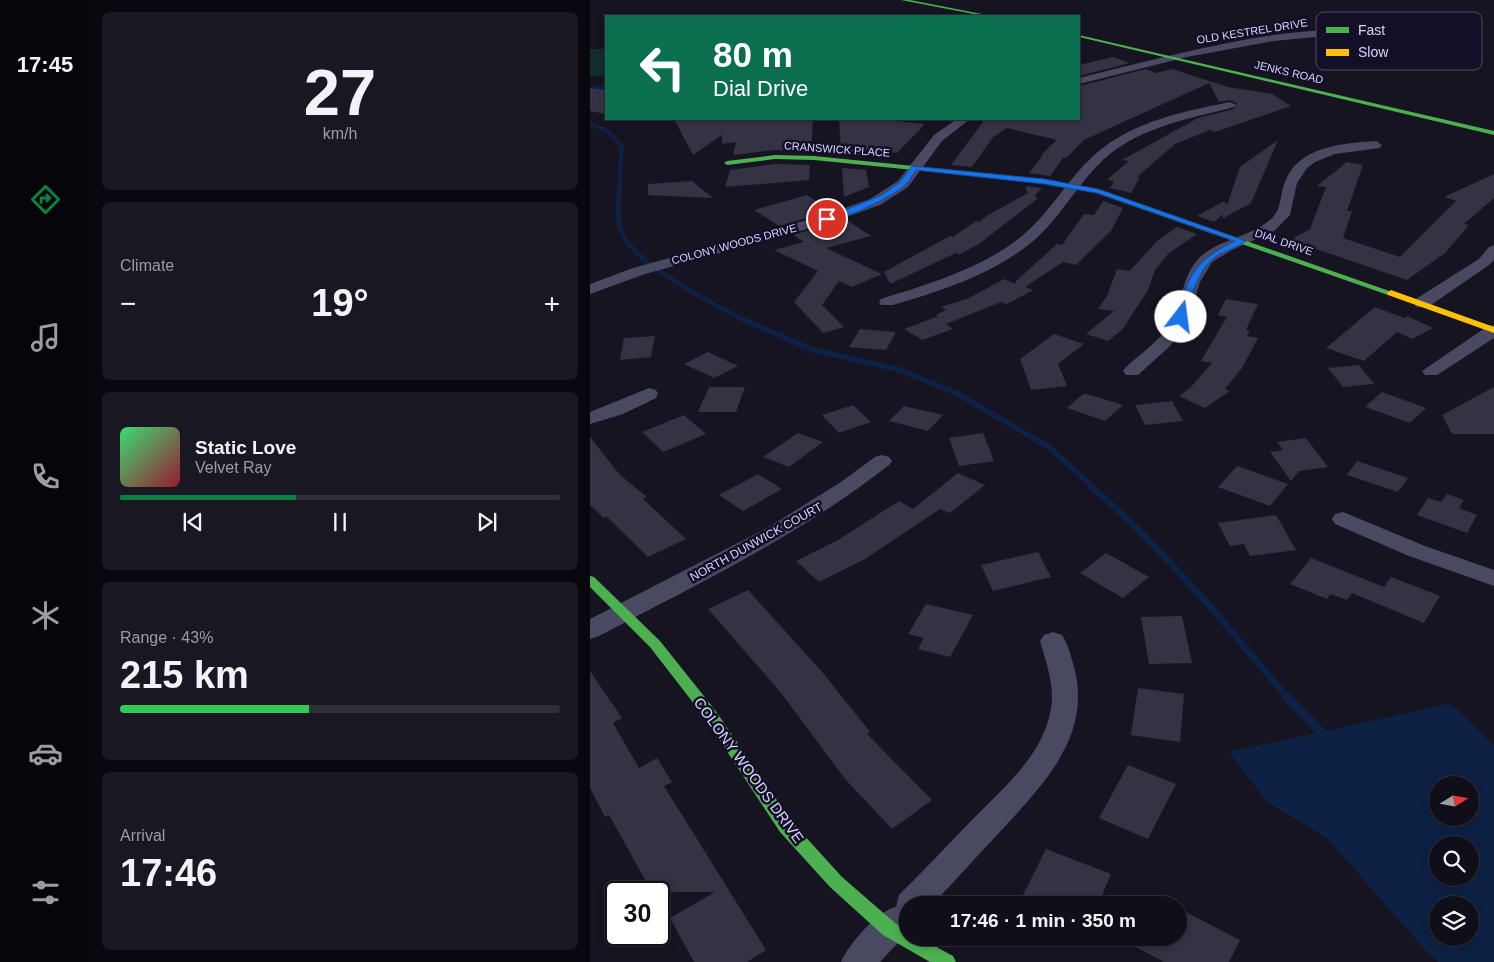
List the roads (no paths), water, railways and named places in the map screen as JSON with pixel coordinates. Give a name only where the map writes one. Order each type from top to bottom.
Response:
[{"type":"street","points":[[903,0],[985,15]]},
{"type":"street","name":"OLD KESTREL DRIVE","points":[[1172,58],[1286,37],[1316,34]]},
{"type":"street","name":"JENKS ROAD","points":[[1080,36],[1494,133]]},
{"type":"street","points":[[1080,80],[1172,58]]},
{"type":"street","points":[[887,302],[965,275],[1000,258],[1034,232],[1099,158],[1130,137],[1178,117],[1230,105]]},
{"type":"street","name":"COLONY WOODS DRIVE","points":[[590,289],[666,263],[862,207],[894,191],[903,184],[938,138],[958,120]]},
{"type":"street","points":[[1132,371],[1176,327],[1200,268],[1215,254],[1264,231],[1282,217],[1285,212],[1294,175],[1310,161],[1342,148],[1376,145]]},
{"type":"street","name":"CRANSWICK PLACE","points":[[727,162],[801,157],[914,168]]},
{"type":"street","name":"DIAL DRIVE","points":[[914,168],[1074,186],[1115,196],[1494,330]]},
{"type":"street","points":[[1422,303],[1474,269],[1494,250]]},
{"type":"street","points":[[1431,371],[1494,330]]},
{"type":"street","points":[[590,418],[616,410],[649,394]]},
{"type":"street","name":"NORTH DUNWICK COURT","points":[[590,630],[811,514],[853,485],[882,461]]},
{"type":"street","points":[[1343,519],[1417,551],[1494,578]]},
{"type":"street","name":"COLONY WOODS DRIVE","points":[[590,580],[655,644],[686,682],[786,827],[836,882],[898,919],[947,962]]},
{"type":"street","points":[[920,896],[1024,786],[1045,759],[1056,736],[1065,708],[1063,678],[1054,641]]},
{"type":"street","points":[[858,962],[898,919]]},
{"type":"water","points":[[1448,704],[1457,709],[1494,746],[1494,962],[1438,962],[1425,950],[1327,838],[1267,802],[1229,752]]},
{"type":"waterway","points":[[590,90],[605,86]]},
{"type":"waterway","points":[[590,124],[607,131],[622,146],[619,188]]},
{"type":"waterway","points":[[620,187],[618,204],[619,222],[622,233],[630,245],[643,258],[677,282],[743,319]]},
{"type":"waterway","points":[[743,319],[813,350],[897,369],[956,393],[1049,447],[1093,487]]},
{"type":"waterway","points":[[1091,486],[1138,529],[1203,598],[1287,697]]},
{"type":"waterway","points":[[1286,696],[1326,737]]}]
